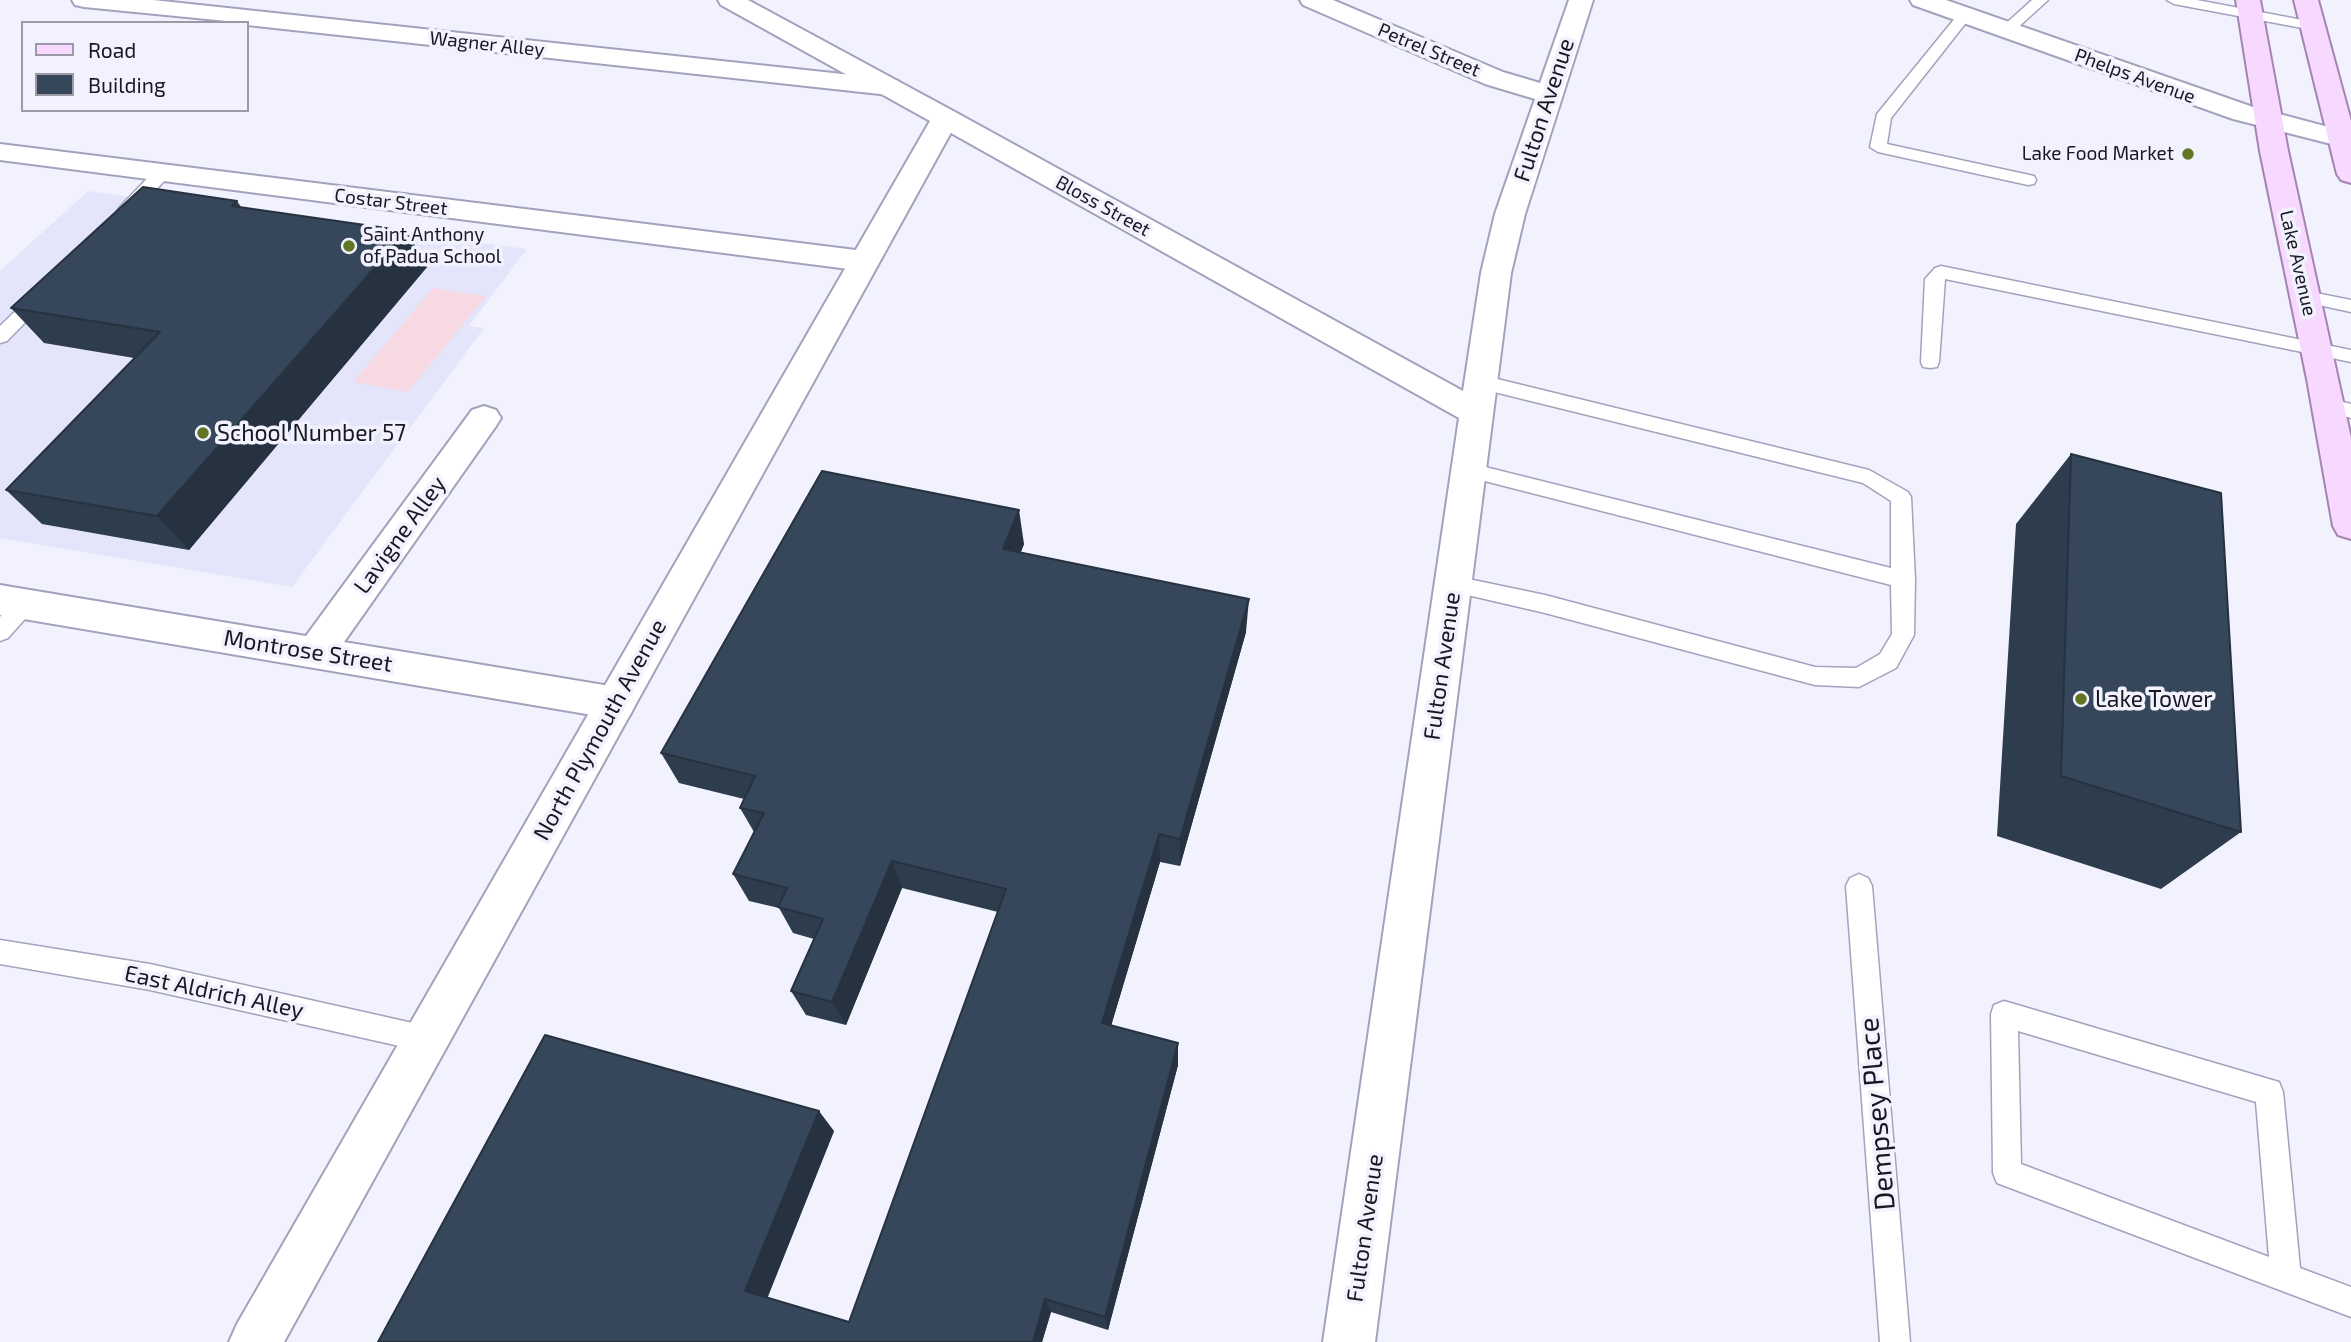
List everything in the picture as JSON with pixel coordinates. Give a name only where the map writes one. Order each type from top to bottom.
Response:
[{"type":"main road","points":[[2306,0],[2347,140],[2351,174]]},
{"type":"main road","name":"Lake Avenue","points":[[2249,7],[2269,121],[2317,349],[2339,408],[2351,526]]},
{"type":"street","name":"Wagner Alley","points":[[84,0],[889,88]]},
{"type":"street","name":"Bloss Street","points":[[730,0],[945,118],[1479,398]]},
{"type":"street","name":"Petrel Street","points":[[1312,0],[1494,78],[1548,94]]},
{"type":"street","name":"Fulton Avenue","points":[[1349,1342],[1496,273],[1510,214],[1581,0]]},
{"type":"street","name":"Phelps Avenue","points":[[1922,0],[2269,121],[2347,140]]},
{"type":"street","name":"North Plymouth Avenue","points":[[255,1342],[945,118]]},
{"type":"street","name":"Costar Street","points":[[0,152],[864,261]]},
{"type":"street","name":"Lavigne Alley","points":[[315,653],[484,418]]},
{"type":"street","name":"Montrose Street","points":[[8,612],[315,653],[616,703]]},
{"type":"lane","points":[[2007,30],[2041,0]]},
{"type":"lane","points":[[2174,0],[2249,7],[2313,26]]},
{"type":"lane","points":[[1965,15],[1883,117],[1878,147],[2028,180]]},
{"type":"lane","points":[[117,220],[162,173]]},
{"type":"lane","points":[[1930,362],[1934,279],[1941,272],[2351,356]]},
{"type":"lane","points":[[0,337],[54,284]]},
{"type":"lane","points":[[2306,297],[2351,306]]},
{"type":"lane","points":[[1454,584],[1545,604],[1815,676],[1859,678],[1888,661],[1903,635],[1901,497],[1869,477],[1479,398]]},
{"type":"lane","points":[[1469,470],[1904,580]]},
{"type":"lane","name":"Dempsey Place","points":[[1859,886],[1895,1342]]},
{"type":"lane","name":"East Aldrich Alley","points":[[0,952],[150,977],[426,1039]]},
{"type":"lane","points":[[2286,1278],[2269,1092],[2004,1014],[2007,1173],[2286,1278],[2351,1301]]},
{"type":"shaded area","name":"School Number 57","points":[[88,191],[527,249],[469,326],[484,328],[292,587],[0,538],[0,271]]},
{"type":"shaded area","points":[[433,288],[486,296],[408,392],[353,382]]},
{"type":"building","points":[[143,187],[237,201],[232,206],[407,231],[157,516],[6,490],[160,332],[11,308]]},
{"type":"building","points":[[2071,454],[2221,493],[2241,832],[2061,776]]},
{"type":"building","points":[[822,471],[1019,510],[1003,549],[1249,599],[1180,839],[1159,834],[1102,1023],[1178,1043],[1105,1317],[1045,1299],[1033,1342],[378,1342],[545,1035],[819,1111],[745,1291],[849,1322],[1006,889],[892,861],[832,1002],[791,991],[823,919],[778,907],[787,888],[733,874],[764,813],[740,808],[755,776],[661,753]]},
{"type":"place","name":"Lake Food Market","points":[[2188,154]]},
{"type":"place","name":"Saint Anthony of Padua School","points":[[349,246]]},
{"type":"place","name":"School Number 57","points":[[203,433]]},
{"type":"place","name":"Lake Tower","points":[[2081,699]]}]
